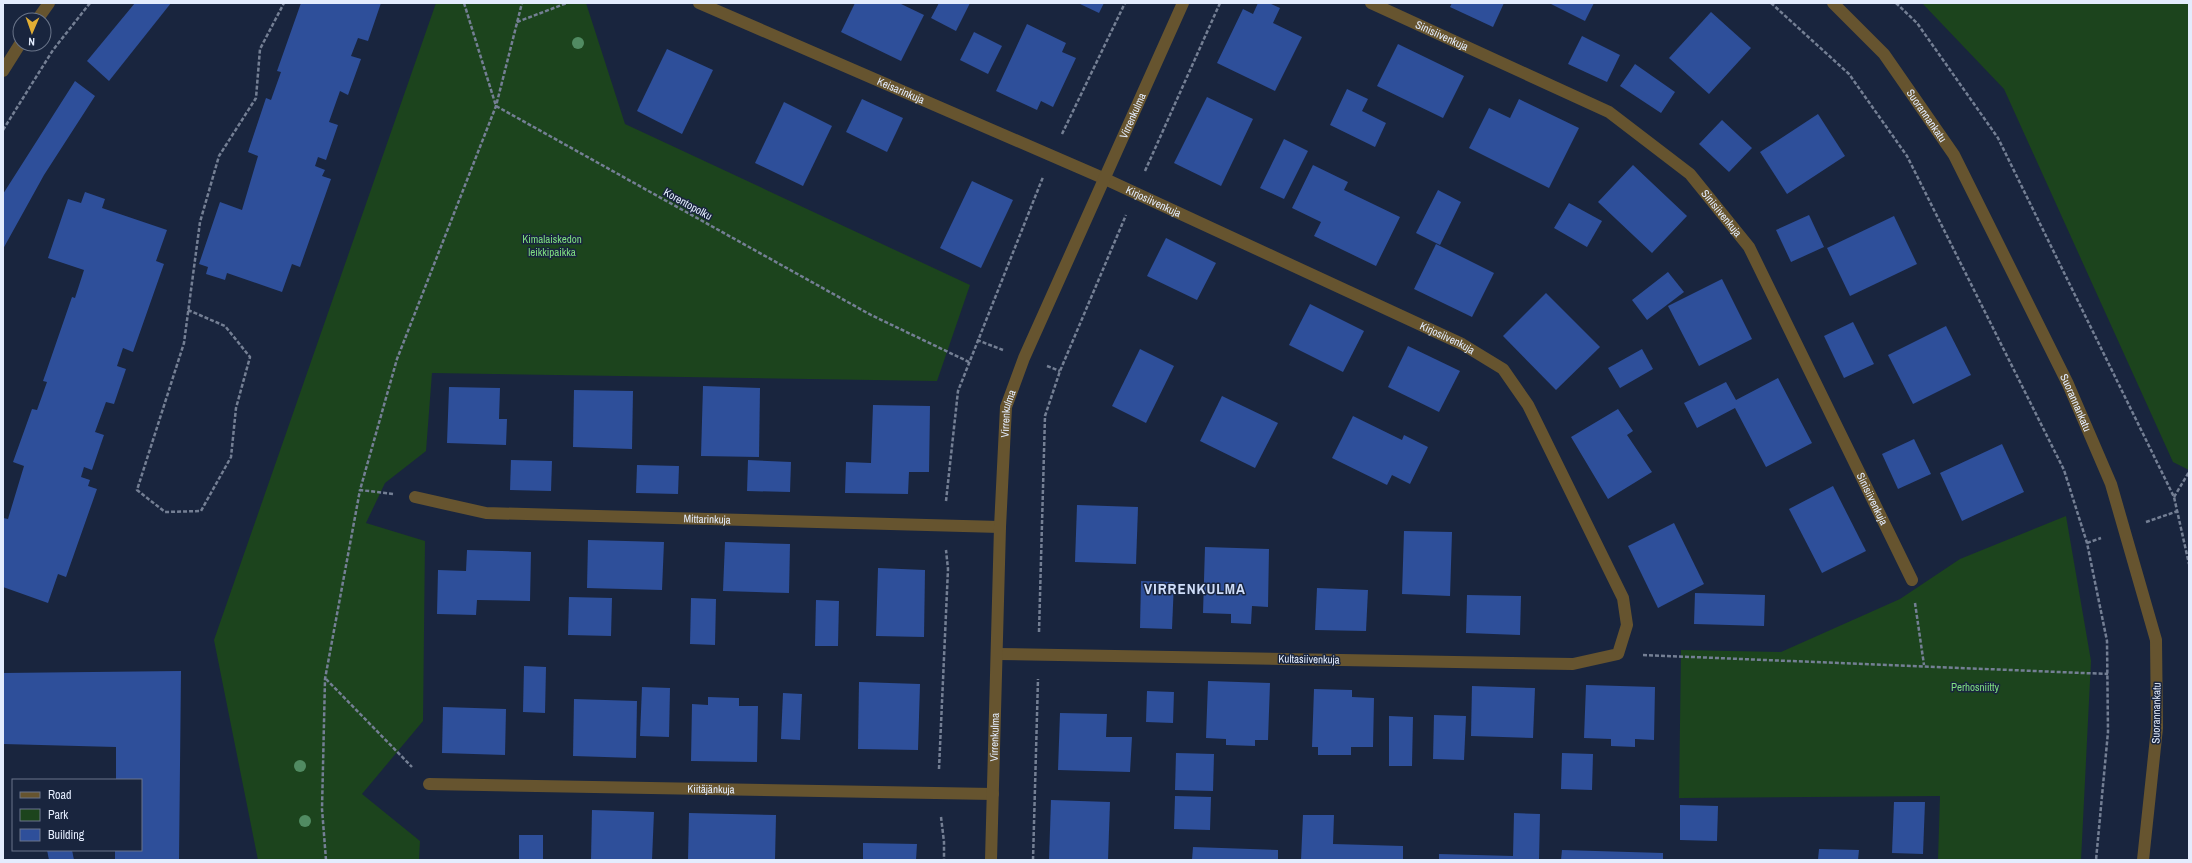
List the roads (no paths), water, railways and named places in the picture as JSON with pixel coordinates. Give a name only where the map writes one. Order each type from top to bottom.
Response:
[{"type":"street","points":[[43,12],[49,3]]},
{"type":"street","name":"Keisarinkuja","points":[[699,3],[1103,178]]},
{"type":"street","name":"Virrenkulma","points":[[991,860],[998,654],[1000,527],[1006,407],[1024,358],[1103,178],[1183,3]]},
{"type":"street","name":"Sinisiivenkuja","points":[[1371,3],[1609,112],[1690,174],[1749,247],[1912,580]]},
{"type":"street","name":"Suorannankatu","points":[[1833,3],[1884,54],[1954,155],[2068,384],[2111,484],[2156,640],[2157,728],[2143,860]]},
{"type":"street","points":[[3,71],[15,52]]},
{"type":"street","name":"Kirjosiivenkuja","points":[[1103,178],[1462,344],[1502,369],[1528,405],[1623,598],[1627,625],[1618,654]]},
{"type":"street","name":"Mittarinkuja","points":[[415,497],[486,513],[1000,527]]},
{"type":"street","name":"Kultasiivenkuja","points":[[998,654],[1573,664],[1618,654]]},
{"type":"street","name":"Kiitäjänkuja","points":[[429,784],[994,794]]},
{"type":"district","name":"VIRRENKULMA","points":[[1195,589]]},
{"type":"park label","name":"Kimalaiskedon leikkipaikka","points":[[552,245]]},
{"type":"park label","name":"Perhosniitty","points":[[1975,687]]}]
